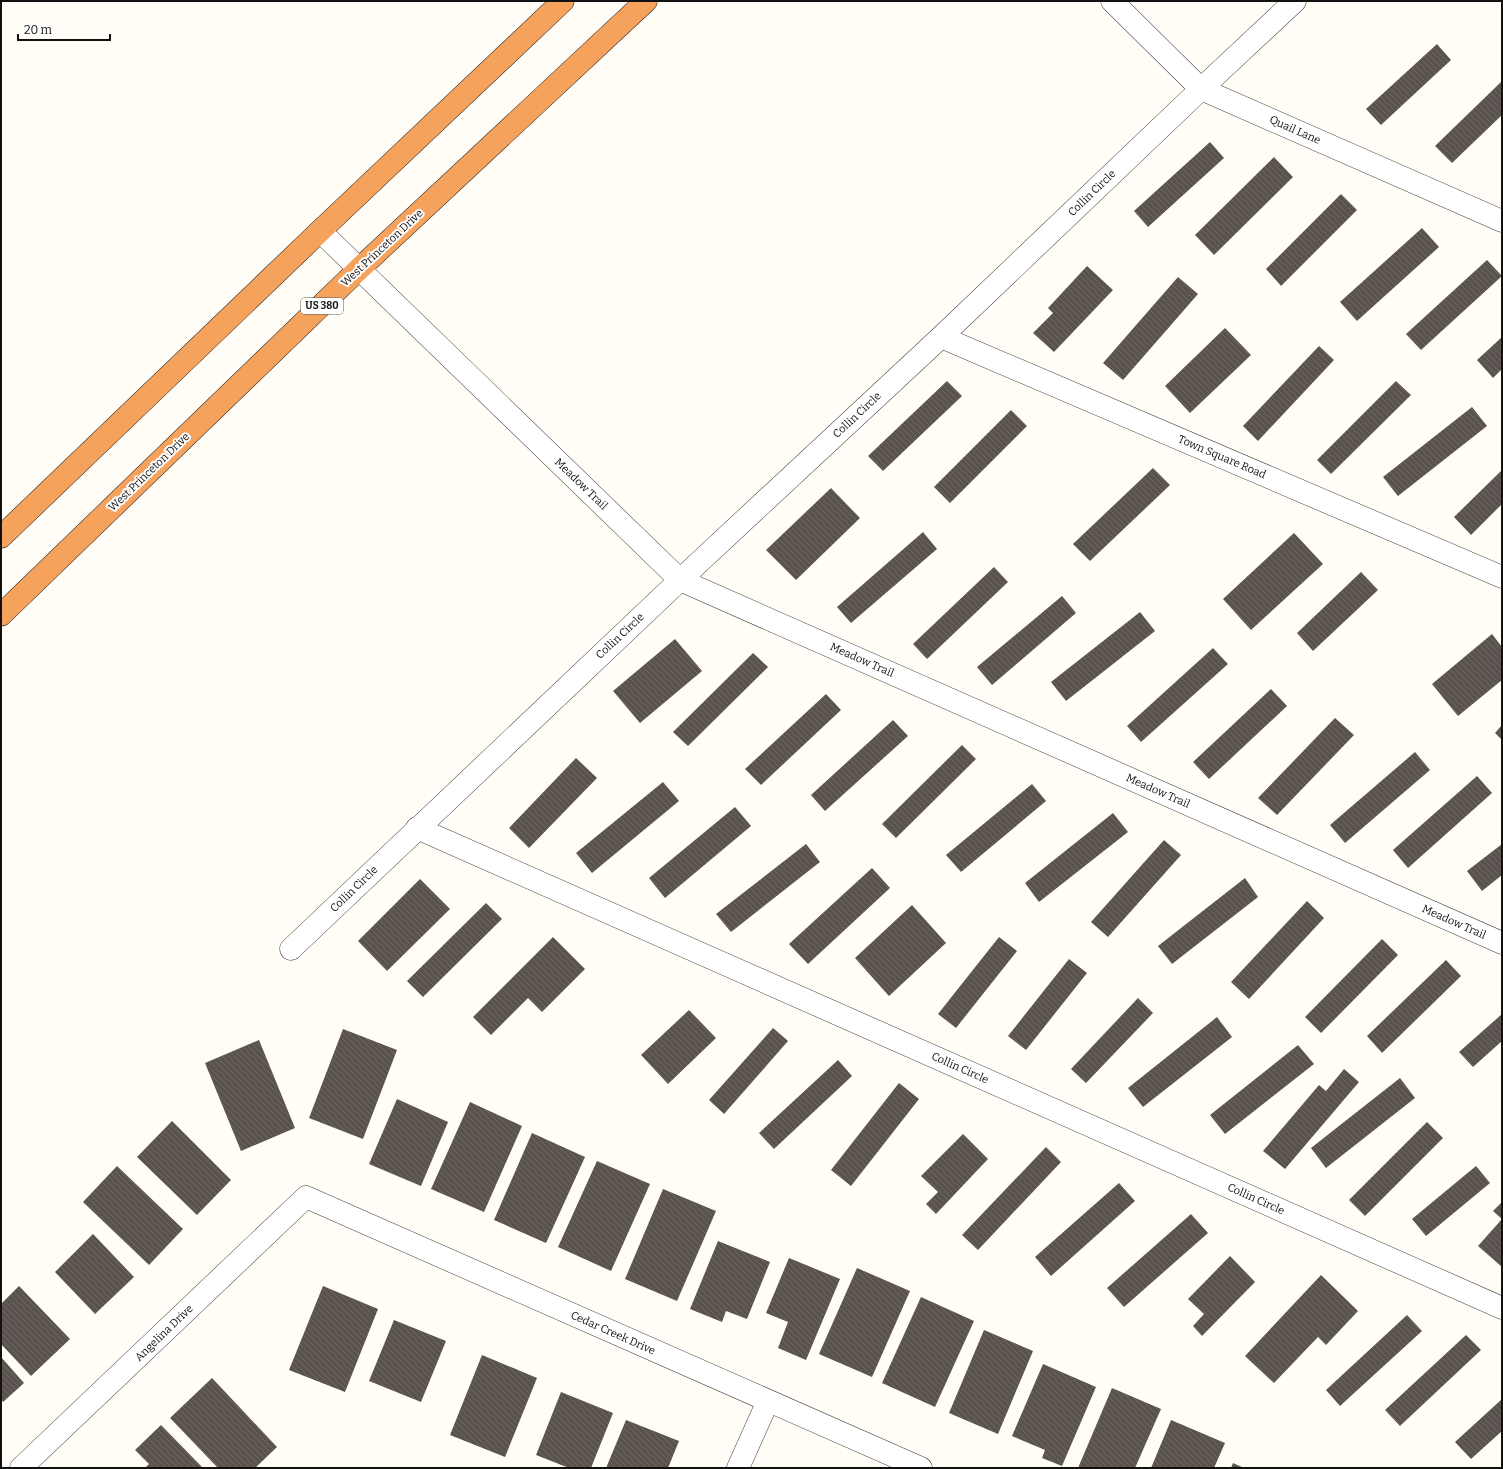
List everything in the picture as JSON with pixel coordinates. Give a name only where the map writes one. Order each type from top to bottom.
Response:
[{"type":"highway","points":[[1,537],[320,231],[563,1]]},
{"type":"highway","name":"West Princeton Drive","points":[[1,615],[360,269],[646,1]]},
{"type":"street","name":"Quail Lane","points":[[1112,1],[1202,89],[1502,221]]},
{"type":"street","name":"Collin Circle","points":[[292,949],[417,828],[941,337],[1296,1]]},
{"type":"street","name":"Meadow Trail","points":[[320,231],[680,580],[1502,942]]},
{"type":"street","name":"Town Square Road","points":[[941,337],[1502,577]]},
{"type":"street","name":"Collin Circle","points":[[417,828],[1502,1308]]},
{"type":"street","name":"Cedar Creek Drive","points":[[306,1197],[921,1468]]},
{"type":"street","name":"Angelina Drive","points":[[28,1466],[306,1197]]},
{"type":"street","points":[[738,1468],[768,1401]]},
{"type":"building","points":[[1437,44],[1451,60],[1381,125],[1366,109]]},
{"type":"building","points":[[1502,81],[1502,115],[1452,163],[1435,146]]},
{"type":"building","points":[[1210,142],[1224,158],[1148,227],[1134,211]]},
{"type":"building","points":[[1274,157],[1293,177],[1214,255],[1195,235]]},
{"type":"building","points":[[1341,194],[1357,210],[1281,286],[1266,269]]},
{"type":"building","points":[[1422,228],[1439,247],[1357,321],[1340,302]]},
{"type":"building","points":[[1487,260],[1502,276],[1421,350],[1406,334]]},
{"type":"building","points":[[1087,266],[1113,290],[1054,352],[1033,333],[1053,313],[1048,308]]},
{"type":"building","points":[[1178,277],[1198,294],[1123,380],[1103,363]]},
{"type":"building","points":[[1225,328],[1251,355],[1190,413],[1165,386]]},
{"type":"building","points":[[1502,337],[1502,369],[1493,378],[1477,360]]},
{"type":"building","points":[[1319,346],[1334,360],[1258,441],[1243,426]]},
{"type":"building","points":[[947,381],[962,396],[883,471],[868,456]]},
{"type":"building","points":[[1396,381],[1411,395],[1331,474],[1317,460]]},
{"type":"building","points":[[1472,407],[1487,426],[1398,496],[1383,477]]},
{"type":"building","points":[[1011,410],[1027,426],[950,503],[934,487]]},
{"type":"building","points":[[1153,468],[1170,485],[1090,561],[1073,544]]},
{"type":"building","points":[[1502,470],[1502,504],[1471,535],[1454,517]]},
{"type":"building","points":[[831,488],[860,518],[796,580],[766,550]]},
{"type":"building","points":[[923,532],[937,549],[851,623],[837,607]]},
{"type":"building","points":[[1294,533],[1323,564],[1251,630],[1223,599]]},
{"type":"building","points":[[994,567],[1008,582],[927,659],[913,644]]},
{"type":"building","points":[[1361,572],[1378,590],[1313,651],[1297,633]]},
{"type":"building","points":[[1062,596],[1076,613],[992,685],[977,667]]},
{"type":"building","points":[[1140,612],[1155,631],[1066,701],[1051,682]]},
{"type":"building","points":[[1492,634],[1502,647],[1502,680],[1458,716],[1432,684]]},
{"type":"building","points":[[675,639],[702,671],[640,723],[613,691]]},
{"type":"building","points":[[1213,648],[1228,664],[1141,742],[1127,726]]},
{"type":"building","points":[[753,653],[768,667],[688,746],[673,732]]},
{"type":"building","points":[[1271,689],[1287,706],[1209,779],[1193,762]]},
{"type":"building","points":[[826,694],[841,710],[761,785],[745,769]]},
{"type":"building","points":[[1335,718],[1354,735],[1277,815],[1258,798]]},
{"type":"building","points":[[893,720],[908,736],[825,811],[811,795]]},
{"type":"building","points":[[1502,725],[1502,740],[1495,733]]},
{"type":"building","points":[[962,745],[976,759],[896,838],[882,824]]},
{"type":"building","points":[[1415,752],[1430,770],[1345,843],[1330,825]]},
{"type":"building","points":[[576,758],[597,778],[529,848],[509,828]]},
{"type":"building","points":[[1477,776],[1492,793],[1408,868],[1393,850]]},
{"type":"building","points":[[663,782],[679,801],[592,873],[576,853]]},
{"type":"building","points":[[1032,784],[1046,801],[961,872],[946,855]]},
{"type":"building","points":[[735,807],[751,826],[665,898],[649,878]]},
{"type":"building","points":[[1113,813],[1128,832],[1039,902],[1025,883]]},
{"type":"building","points":[[1164,840],[1181,855],[1108,937],[1091,922]]},
{"type":"building","points":[[806,844],[820,862],[731,932],[716,914]]},
{"type":"building","points":[[1502,844],[1502,875],[1482,891],[1467,871]]},
{"type":"building","points":[[872,868],[890,888],[808,964],[789,944]]},
{"type":"building","points":[[1245,878],[1258,897],[1172,964],[1158,946]]},
{"type":"building","points":[[420,879],[450,909],[387,971],[358,941]]},
{"type":"building","points":[[1307,901],[1324,918],[1249,999],[1231,982]]},
{"type":"building","points":[[486,903],[502,919],[423,997],[407,981]]},
{"type":"building","points":[[912,905],[946,943],[889,996],[855,958]]},
{"type":"building","points":[[553,937],[585,969],[542,1012],[528,998],[491,1035],[473,1017]]},
{"type":"building","points":[[999,937],[1017,951],[956,1028],[938,1014]]},
{"type":"building","points":[[1382,939],[1398,955],[1321,1033],[1305,1017]]},
{"type":"building","points":[[1069,959],[1087,973],[1026,1050],[1008,1036]]},
{"type":"building","points":[[1446,960],[1461,976],[1382,1053],[1367,1036]]},
{"type":"building","points":[[1138,998],[1153,1013],[1086,1083],[1071,1069]]},
{"type":"building","points":[[689,1010],[716,1038],[668,1084],[641,1055]]},
{"type":"building","points":[[1502,1014],[1502,1041],[1473,1067],[1459,1052]]},
{"type":"building","points":[[1217,1017],[1232,1037],[1143,1107],[1128,1088]]},
{"type":"building","points":[[773,1028],[788,1041],[724,1114],[709,1100]]},
{"type":"building","points":[[343,1029],[397,1050],[363,1139],[309,1118]]},
{"type":"building","points":[[259,1040],[295,1128],[241,1151],[205,1063]]},
{"type":"building","points":[[1298,1045],[1314,1064],[1225,1134],[1210,1115]]},
{"type":"building","points":[[838,1060],[852,1076],[774,1149],[759,1133]]},
{"type":"building","points":[[1344,1069],[1359,1082],[1285,1169],[1263,1151],[1319,1085],[1326,1091]]},
{"type":"building","points":[[1400,1078],[1415,1098],[1326,1168],[1311,1148]]},
{"type":"building","points":[[899,1083],[919,1099],[851,1186],[831,1170]]},
{"type":"building","points":[[397,1099],[448,1122],[421,1186],[369,1164]]},
{"type":"building","points":[[470,1102],[522,1126],[484,1212],[431,1189]]},
{"type":"building","points":[[172,1121],[231,1180],[197,1215],[137,1157]]},
{"type":"building","points":[[1427,1122],[1443,1138],[1365,1216],[1349,1200]]},
{"type":"building","points":[[532,1133],[585,1157],[546,1243],[494,1220]]},
{"type":"building","points":[[963,1134],[988,1159],[936,1214],[926,1204],[938,1192],[921,1176]]},
{"type":"building","points":[[1046,1147],[1061,1162],[978,1250],[962,1235]]},
{"type":"building","points":[[597,1161],[650,1184],[611,1271],[558,1247]]},
{"type":"building","points":[[117,1166],[183,1229],[149,1265],[83,1202]]},
{"type":"building","points":[[1476,1166],[1490,1183],[1426,1236],[1412,1219]]},
{"type":"building","points":[[1119,1183],[1135,1201],[1051,1276],[1035,1257]]},
{"type":"building","points":[[663,1189],[716,1211],[677,1301],[625,1279]]},
{"type":"building","points":[[1502,1202],[1502,1219],[1493,1211]]},
{"type":"building","points":[[1191,1214],[1208,1233],[1124,1307],[1107,1288]]},
{"type":"building","points":[[1502,1219],[1502,1267],[1478,1246]]},
{"type":"building","points":[[93,1234],[134,1277],[95,1314],[55,1272]]},
{"type":"building","points":[[718,1241],[770,1262],[747,1319],[726,1311],[722,1322],[690,1309]]},
{"type":"building","points":[[1230,1256],[1255,1282],[1202,1336],[1193,1326],[1204,1314],[1188,1299]]},
{"type":"building","points":[[789,1258],[840,1279],[806,1360],[778,1348],[788,1322],[766,1313]]},
{"type":"building","points":[[857,1268],[910,1291],[872,1377],[819,1354]]},
{"type":"building","points":[[1321,1275],[1358,1311],[1326,1345],[1318,1337],[1274,1383],[1245,1356]]},
{"type":"building","points":[[19,1286],[70,1339],[31,1376],[1,1344],[1,1304]]},
{"type":"building","points":[[323,1286],[378,1309],[345,1392],[289,1370]]},
{"type":"building","points":[[921,1297],[974,1321],[935,1407],[882,1383]]},
{"type":"building","points":[[1407,1315],[1422,1331],[1340,1406],[1326,1390]]},
{"type":"building","points":[[394,1320],[446,1341],[421,1402],[369,1381]]},
{"type":"building","points":[[984,1330],[1033,1351],[998,1434],[949,1413]]},
{"type":"building","points":[[1466,1335],[1481,1350],[1400,1426],[1385,1410]]},
{"type":"building","points":[[482,1355],[537,1378],[505,1457],[450,1435]]},
{"type":"building","points":[[1,1357],[24,1383],[3,1402],[1,1399]]},
{"type":"building","points":[[1043,1364],[1096,1387],[1062,1466],[1042,1458],[1045,1450],[1012,1436]]},
{"type":"building","points":[[212,1378],[277,1447],[255,1468],[218,1468],[170,1418]]},
{"type":"building","points":[[1112,1388],[1161,1409],[1135,1468],[1078,1468]]},
{"type":"building","points":[[561,1392],[613,1413],[591,1468],[569,1468],[536,1455]]},
{"type":"building","points":[[1502,1399],[1502,1431],[1471,1459],[1455,1442]]},
{"type":"building","points":[[626,1420],[679,1441],[668,1468],[606,1468]]},
{"type":"building","points":[[1171,1420],[1225,1443],[1214,1468],[1151,1468]]},
{"type":"building","points":[[161,1425],[203,1468],[145,1468],[149,1464],[135,1450]]},
{"type":"building","points":[[1233,1463],[1244,1468],[1231,1468]]}]
